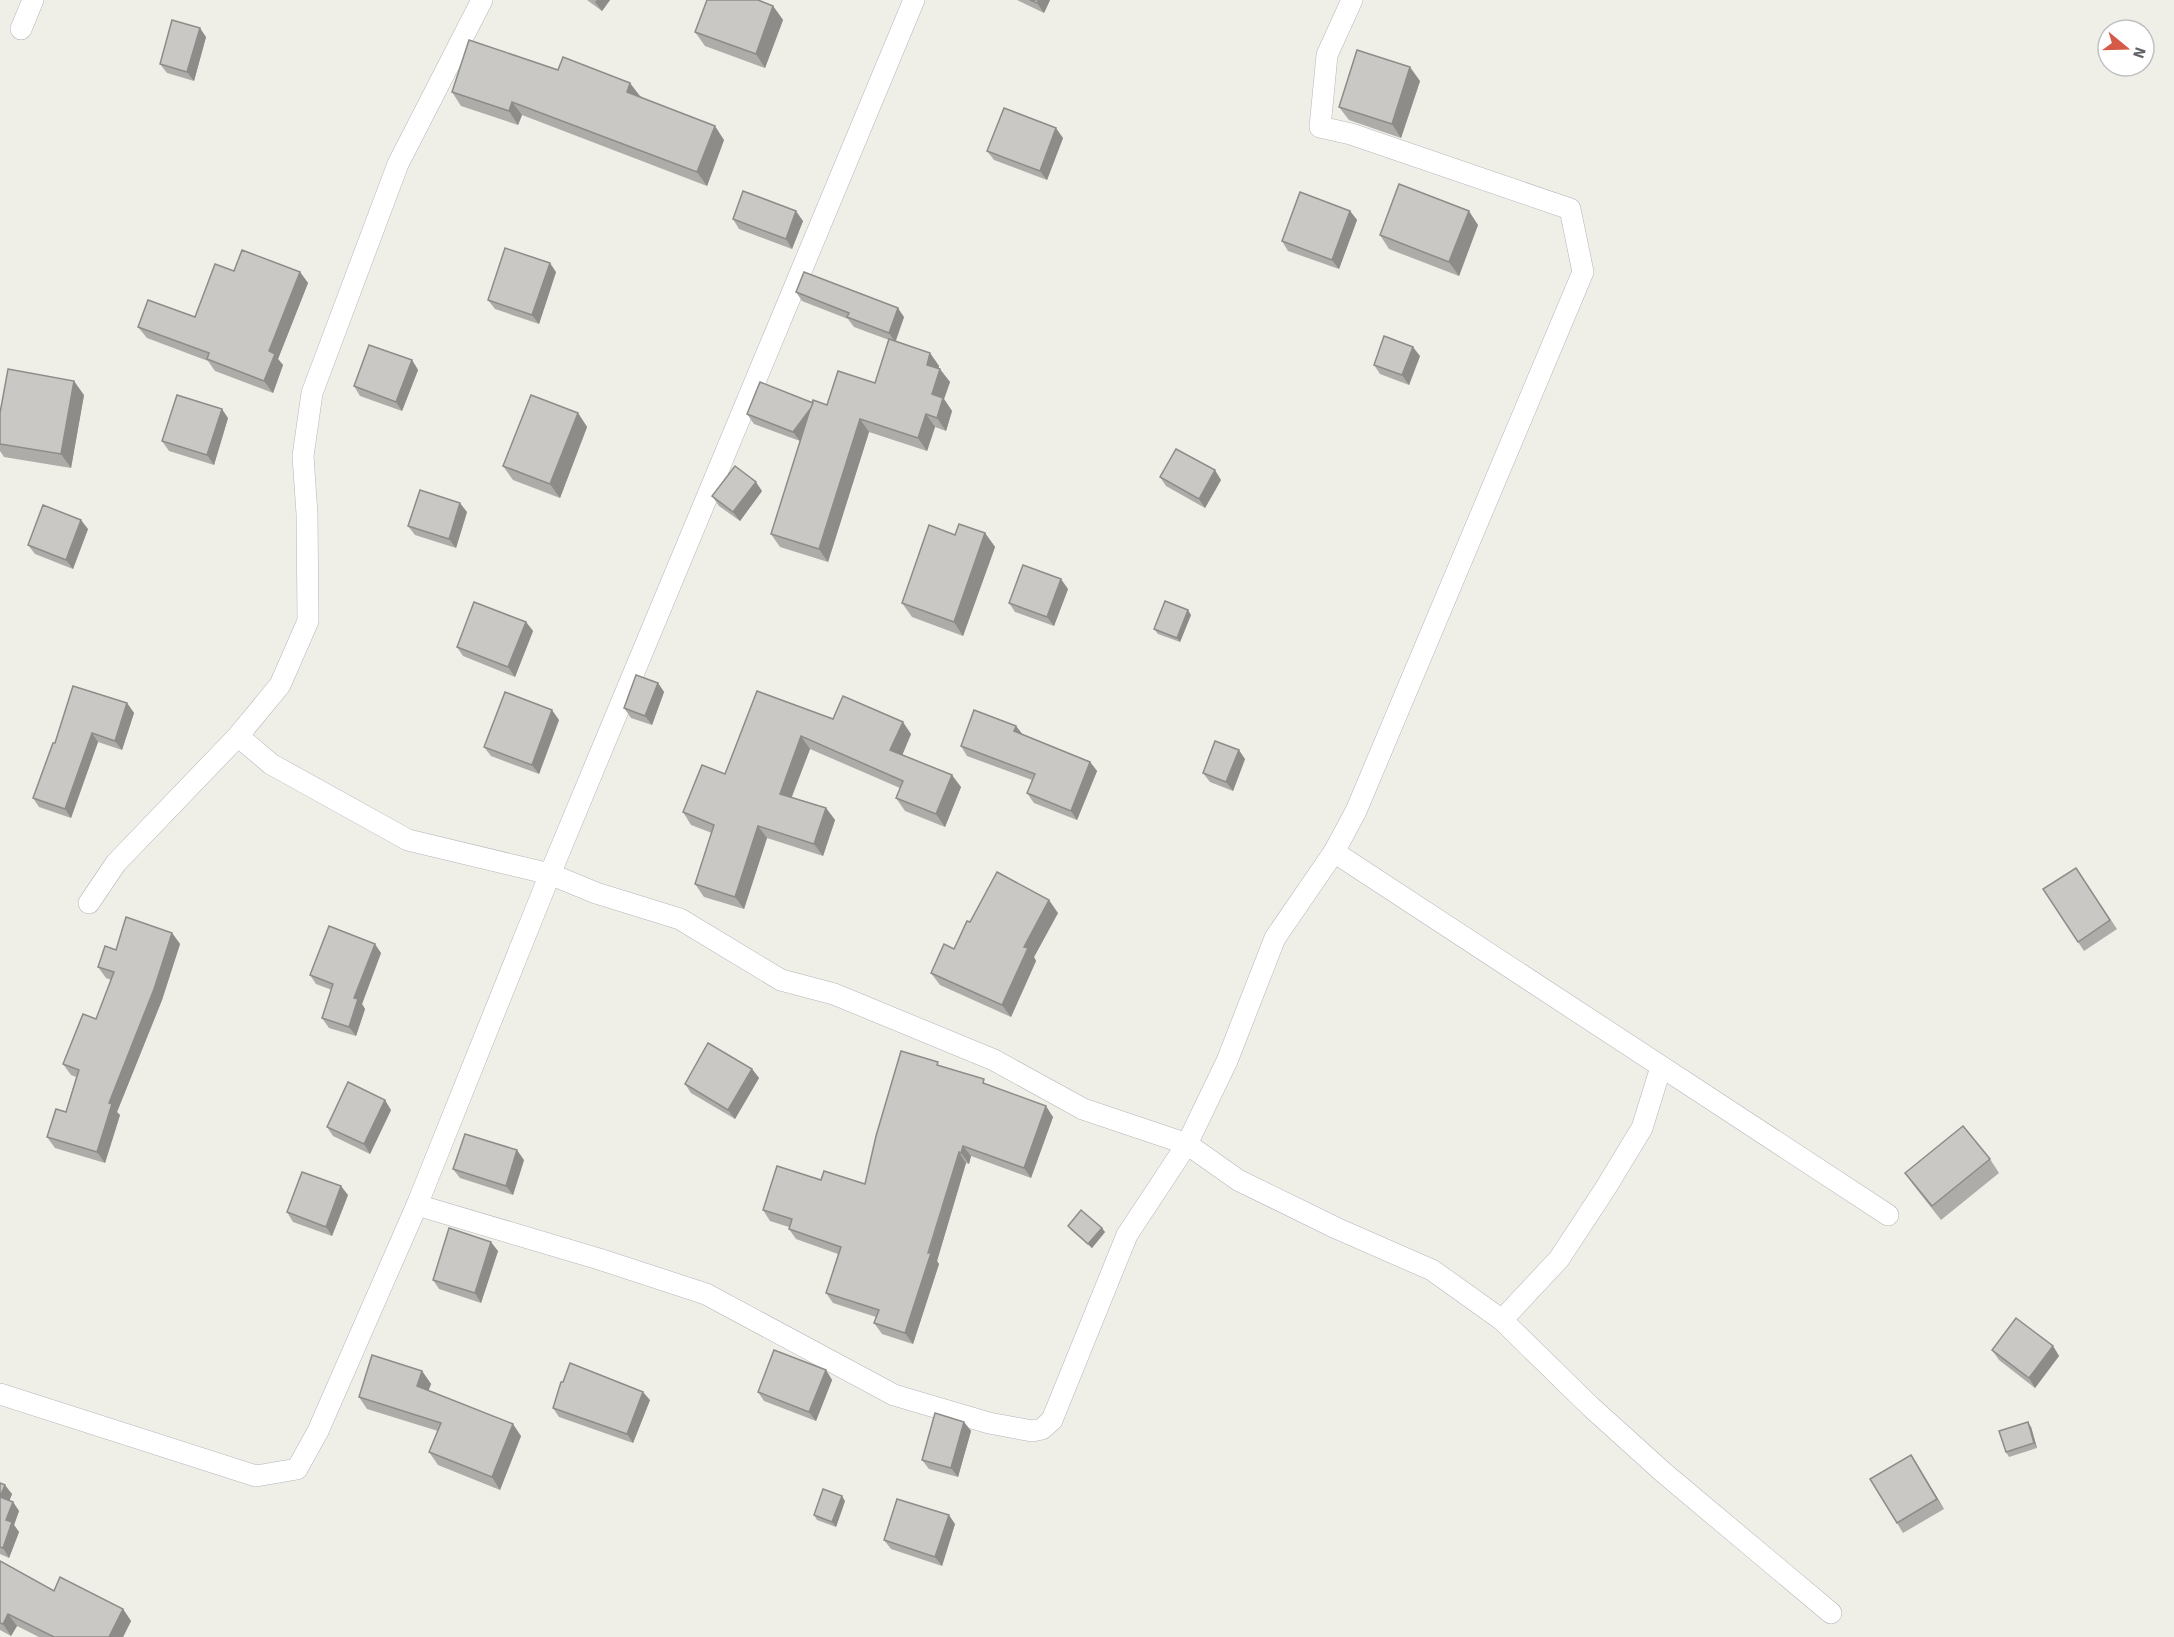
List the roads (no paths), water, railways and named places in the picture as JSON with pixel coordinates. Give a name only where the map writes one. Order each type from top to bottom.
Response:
[{"type":"street","points":[[21,29],[33,0]]},
{"type":"street","points":[[89,903],[116,863],[238,736],[280,685],[308,621],[307,514],[303,456],[312,393],[398,164],[482,0]]},
{"type":"street","points":[[0,1394],[256,1476],[297,1469],[318,1431],[417,1205],[550,874],[914,0]]},
{"type":"street","points":[[417,1205],[599,1259],[706,1294],[894,1395],[989,1423],[1032,1431],[1042,1428],[1052,1420],[1127,1235],[1187,1143],[1227,1061],[1275,938],[1334,852],[1356,811],[1583,272],[1570,209],[1351,134],[1320,127],[1326,55],[1352,0]]},
{"type":"street","points":[[238,736],[271,764],[408,840],[550,874],[596,893],[680,919],[781,980],[834,994],[994,1060],[1083,1109],[1187,1143],[1238,1180],[1336,1228],[1432,1270],[1502,1320],[1591,1407],[1664,1473],[1831,1613]]},
{"type":"street","points":[[1334,852],[1888,1215]]},
{"type":"street","points":[[1502,1320],[1559,1259],[1605,1189],[1642,1128],[1661,1067]]}]
